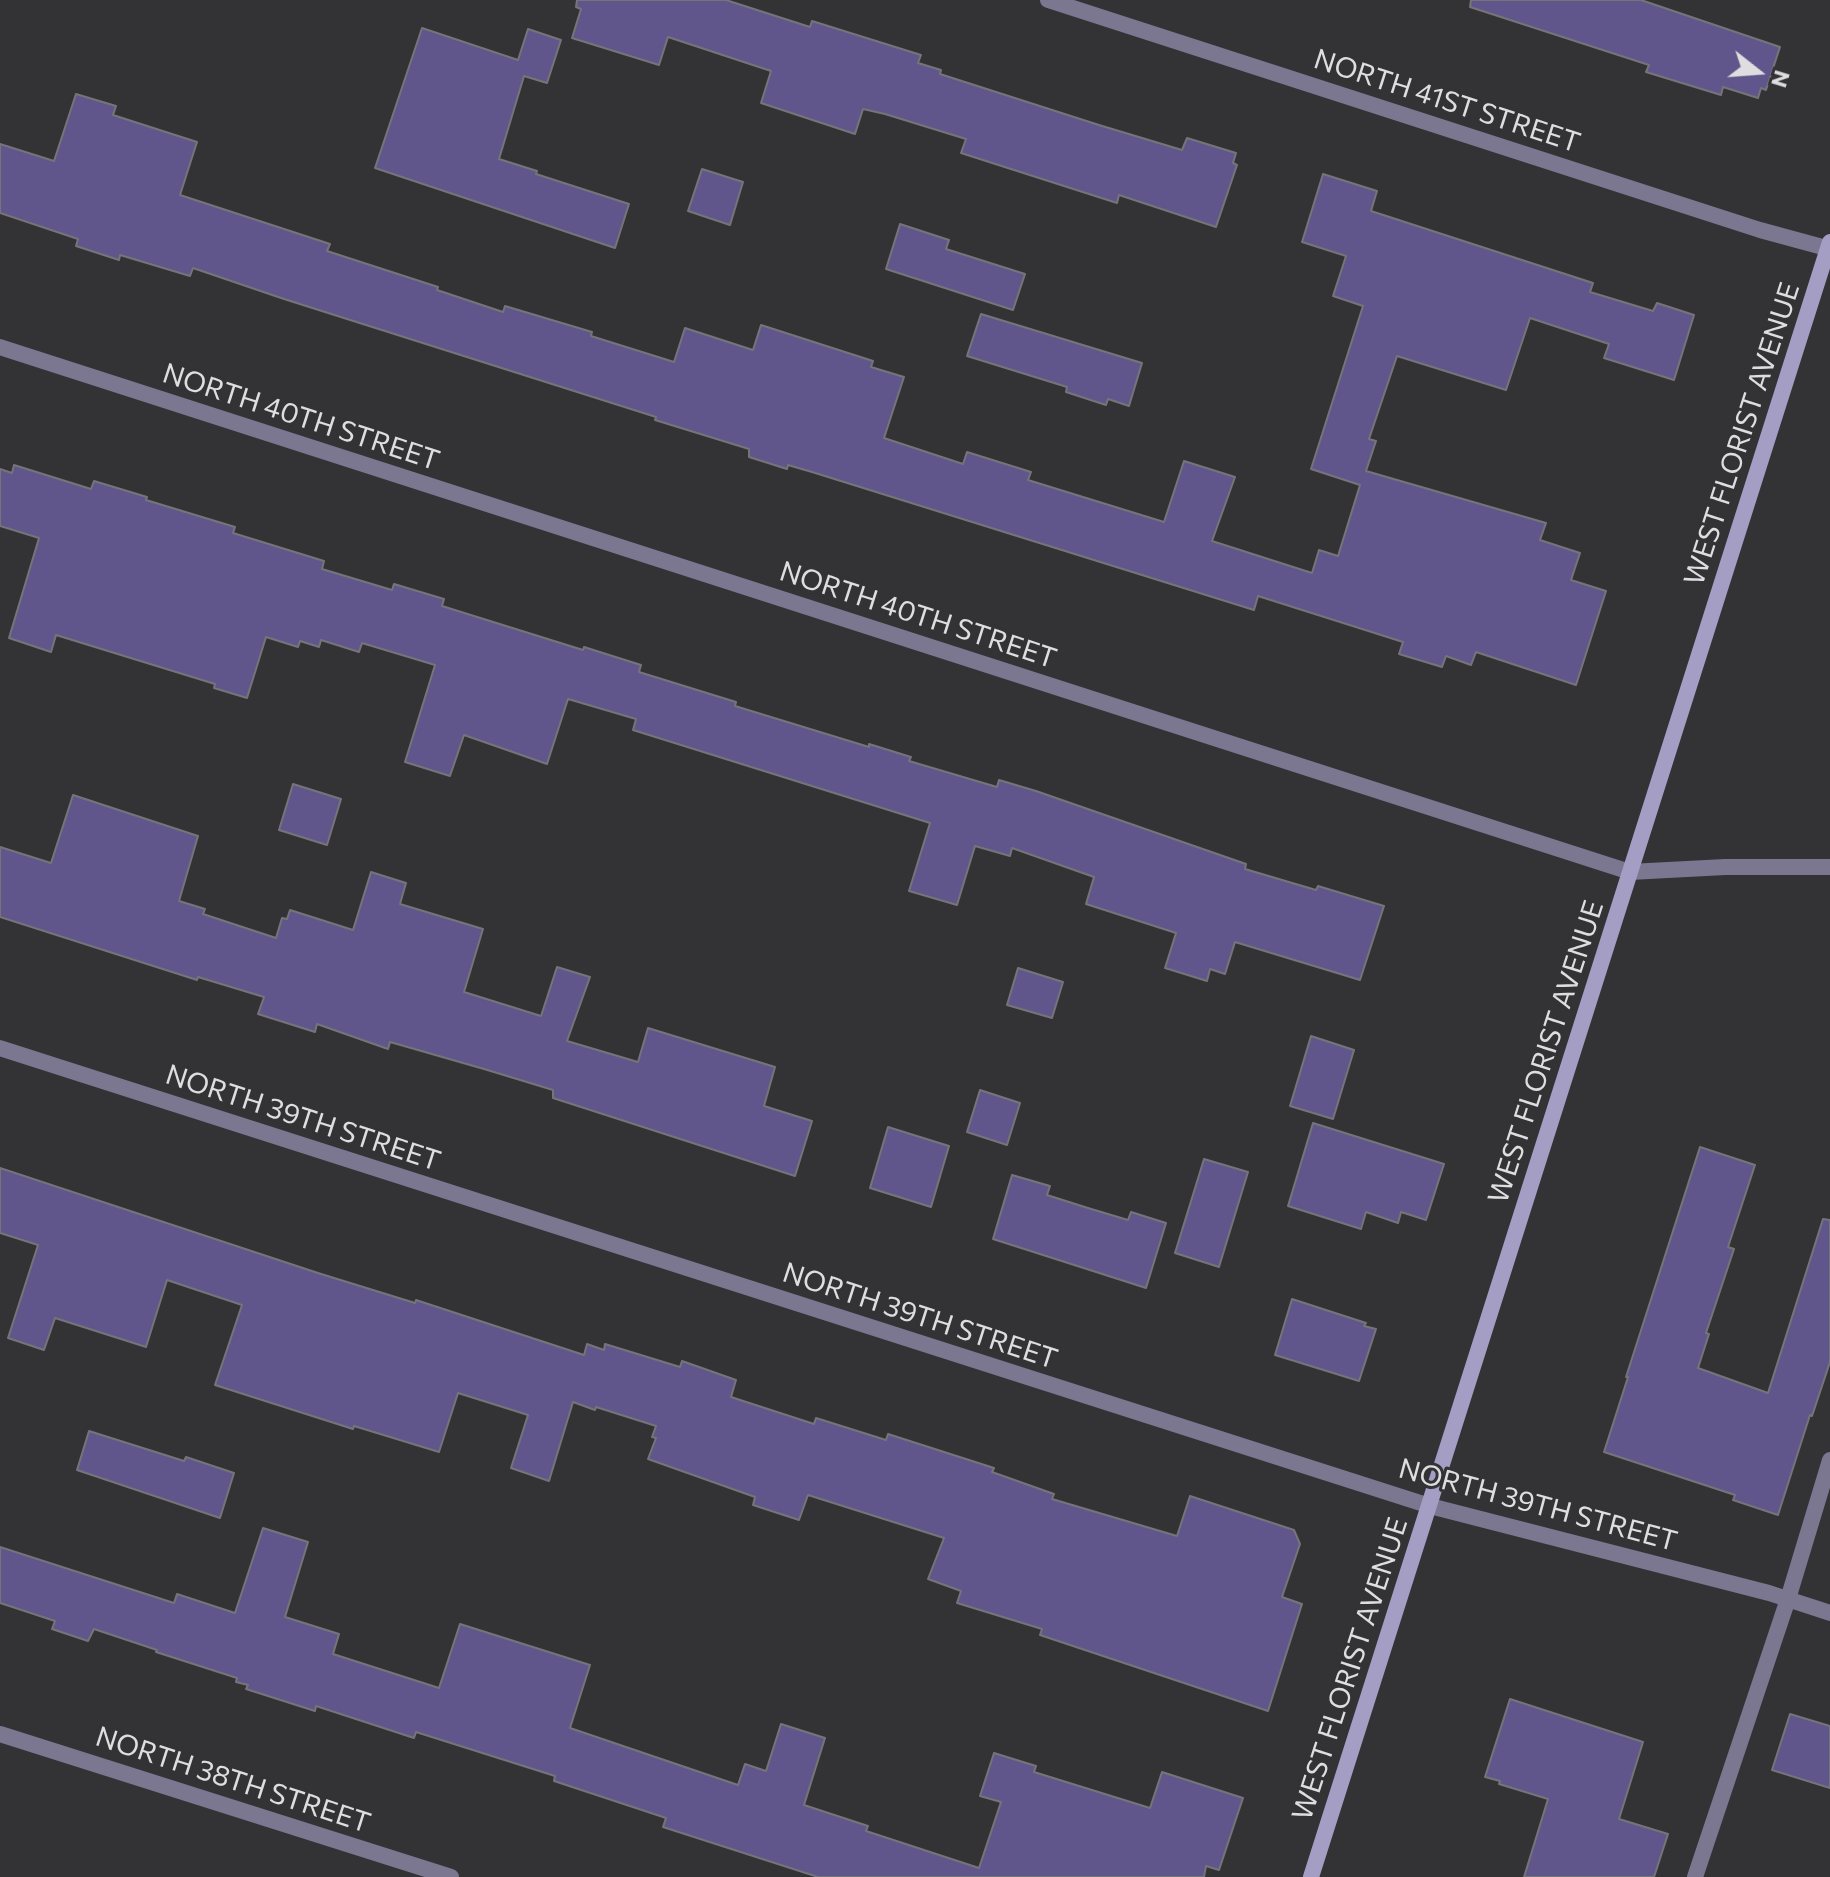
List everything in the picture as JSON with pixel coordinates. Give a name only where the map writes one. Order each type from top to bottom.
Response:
[{"type":"street","name":"NORTH 41ST STREET","points":[[1048,0],[1730,220],[1829,246]]},
{"type":"street","name":"WEST FLORIST AVENUE","points":[[1311,1877],[1829,246]]},
{"type":"street","name":"NORTH 40TH STREET","points":[[0,347],[1630,872],[1725,867],[1830,867]]},
{"type":"street","name":"NORTH 39TH STREET","points":[[0,1048],[1430,1506],[1788,1599],[1830,1613]]},
{"type":"street","points":[[1695,1877],[1788,1599],[1830,1460]]},
{"type":"street","name":"NORTH 38TH STREET","points":[[0,1734],[451,1877]]},
{"type":"building","points":[[577,0],[726,0],[810,27],[812,21],[921,55],[918,63],[941,70],[940,74],[1099,125],[1182,150],[1187,138],[1236,153],[1233,163],[1237,165],[1216,227],[1119,195],[1117,203],[961,153],[966,139],[885,114],[863,109],[855,134],[761,103],[771,71],[668,37],[659,65],[572,38],[581,9],[576,7]]},
{"type":"building","points":[[1471,0],[1641,0],[1780,47],[1766,90],[1761,88],[1758,98],[1723,87],[1721,95],[1646,72],[1649,65],[1470,7]]},
{"type":"building","points":[[422,28],[518,60],[528,29],[561,40],[547,83],[524,76],[499,159],[629,204],[615,248],[375,168]]},
{"type":"building","points":[[76,94],[116,106],[113,115],[197,142],[180,195],[330,244],[327,251],[438,287],[437,290],[503,312],[505,306],[592,332],[591,336],[674,362],[685,328],[753,350],[761,325],[873,361],[871,367],[904,377],[884,438],[963,464],[967,452],[1031,472],[1028,480],[1164,522],[1184,461],[1235,477],[1212,541],[1312,573],[1319,550],[1338,556],[1360,485],[1311,469],[1363,306],[1333,296],[1346,256],[1302,242],[1323,174],[1377,191],[1371,211],[1593,283],[1590,292],[1653,311],[1657,303],[1694,315],[1674,380],[1604,358],[1609,344],[1530,318],[1506,390],[1397,356],[1369,439],[1376,441],[1366,471],[1546,523],[1540,540],[1580,553],[1571,580],[1606,591],[1576,685],[1476,652],[1471,665],[1446,656],[1442,667],[1399,654],[1403,642],[1258,596],[1254,610],[812,472],[788,465],[787,469],[749,457],[749,449],[655,420],[656,417],[193,268],[190,276],[120,255],[119,260],[76,246],[78,239],[0,213],[0,144],[54,161]]},
{"type":"building","points":[[702,169],[743,182],[730,225],[688,211]]},
{"type":"building","points":[[900,224],[949,240],[946,249],[1025,274],[1013,310],[886,269]]},
{"type":"building","points":[[981,314],[1142,363],[1129,406],[1108,399],[1106,405],[1066,392],[1067,387],[967,356]]},
{"type":"building","points":[[14,465],[91,489],[94,481],[147,497],[146,500],[235,527],[233,533],[324,561],[322,569],[392,590],[394,584],[444,599],[442,606],[641,665],[639,672],[736,702],[735,706],[869,747],[869,744],[911,757],[909,761],[997,787],[999,780],[1036,791],[1246,864],[1245,869],[1384,906],[1360,980],[1235,942],[1225,974],[1210,969],[1207,981],[1165,968],[1176,933],[1086,904],[1094,877],[1012,848],[1010,856],[975,846],[957,905],[909,891],[930,823],[633,730],[636,719],[568,699],[547,764],[464,735],[450,776],[405,762],[435,665],[362,643],[359,652],[321,640],[319,647],[300,641],[298,647],[266,637],[247,698],[214,688],[215,684],[56,635],[51,652],[9,638],[39,538],[0,526],[0,469],[12,473]]},
{"type":"building","points":[[293,784],[341,799],[327,845],[279,830]]},
{"type":"building","points":[[73,795],[198,836],[179,901],[205,909],[203,914],[276,938],[282,918],[287,919],[290,910],[353,930],[371,872],[406,883],[400,904],[483,929],[464,992],[541,1016],[557,967],[590,977],[567,1041],[638,1062],[648,1028],[775,1067],[764,1106],[812,1121],[795,1176],[553,1098],[553,1090],[484,1069],[390,1042],[388,1049],[317,1024],[315,1032],[258,1014],[264,997],[198,977],[197,980],[0,917],[0,847],[51,863]]},
{"type":"building","points":[[1018,968],[1063,982],[1052,1018],[1007,1005]]},
{"type":"building","points":[[1311,1036],[1354,1050],[1333,1119],[1290,1106]]},
{"type":"building","points":[[980,1090],[1020,1103],[1007,1145],[967,1132]]},
{"type":"building","points":[[1313,1123],[1444,1164],[1426,1220],[1401,1212],[1398,1223],[1366,1212],[1361,1229],[1288,1206]]},
{"type":"building","points":[[888,1127],[949,1146],[931,1207],[870,1188]]},
{"type":"building","points":[[1700,1147],[1755,1165],[1728,1247],[1734,1249],[1706,1333],[1709,1334],[1698,1368],[1768,1393],[1823,1219],[1830,1220],[1830,1362],[1778,1515],[1733,1500],[1735,1495],[1604,1452]]},
{"type":"building","points":[[1204,1159],[1248,1172],[1219,1267],[1175,1253]]},
{"type":"building","points":[[0,1168],[318,1273],[415,1303],[416,1300],[584,1355],[587,1344],[604,1350],[605,1344],[680,1367],[682,1361],[736,1380],[731,1397],[814,1424],[816,1418],[886,1440],[888,1434],[994,1468],[992,1472],[1054,1494],[1052,1499],[1177,1536],[1190,1496],[1294,1530],[1300,1544],[1282,1597],[1302,1604],[1268,1711],[1040,1635],[1042,1629],[957,1603],[961,1591],[928,1579],[944,1538],[808,1495],[799,1520],[753,1505],[755,1497],[648,1459],[656,1438],[652,1437],[656,1426],[596,1407],[595,1410],[573,1402],[549,1481],[511,1468],[528,1415],[458,1393],[439,1452],[354,1426],[353,1429],[215,1385],[242,1305],[167,1280],[146,1347],[55,1318],[44,1350],[8,1338],[38,1245],[0,1233]]},
{"type":"building","points":[[1012,1175],[1050,1186],[1047,1195],[1088,1208],[1128,1220],[1131,1212],[1166,1223],[1146,1288],[993,1239]]},
{"type":"building","points":[[1292,1299],[1376,1329],[1359,1381],[1275,1355]]},
{"type":"building","points":[[89,1431],[234,1473],[220,1518],[77,1470]]},
{"type":"building","points":[[263,1528],[308,1542],[285,1617],[339,1634],[333,1654],[439,1688],[460,1624],[590,1665],[570,1728],[738,1785],[745,1764],[766,1771],[781,1724],[825,1738],[804,1805],[868,1826],[866,1831],[979,1868],[1001,1802],[980,1796],[994,1753],[1036,1766],[1034,1772],[1150,1808],[1162,1772],[1243,1798],[1219,1870],[1206,1866],[1204,1877],[818,1877],[663,1827],[666,1818],[554,1781],[555,1776],[416,1732],[414,1738],[316,1706],[315,1711],[246,1689],[248,1685],[236,1682],[237,1678],[94,1629],[88,1641],[52,1629],[55,1621],[0,1603],[0,1547],[174,1603],[177,1594],[235,1613]]},
{"type":"building","points":[[1510,1699],[1643,1742],[1619,1819],[1668,1834],[1654,1877],[1524,1877],[1548,1799],[1485,1777]]},
{"type":"building","points":[[1790,1714],[1830,1726],[1830,1788],[1772,1770]]}]
